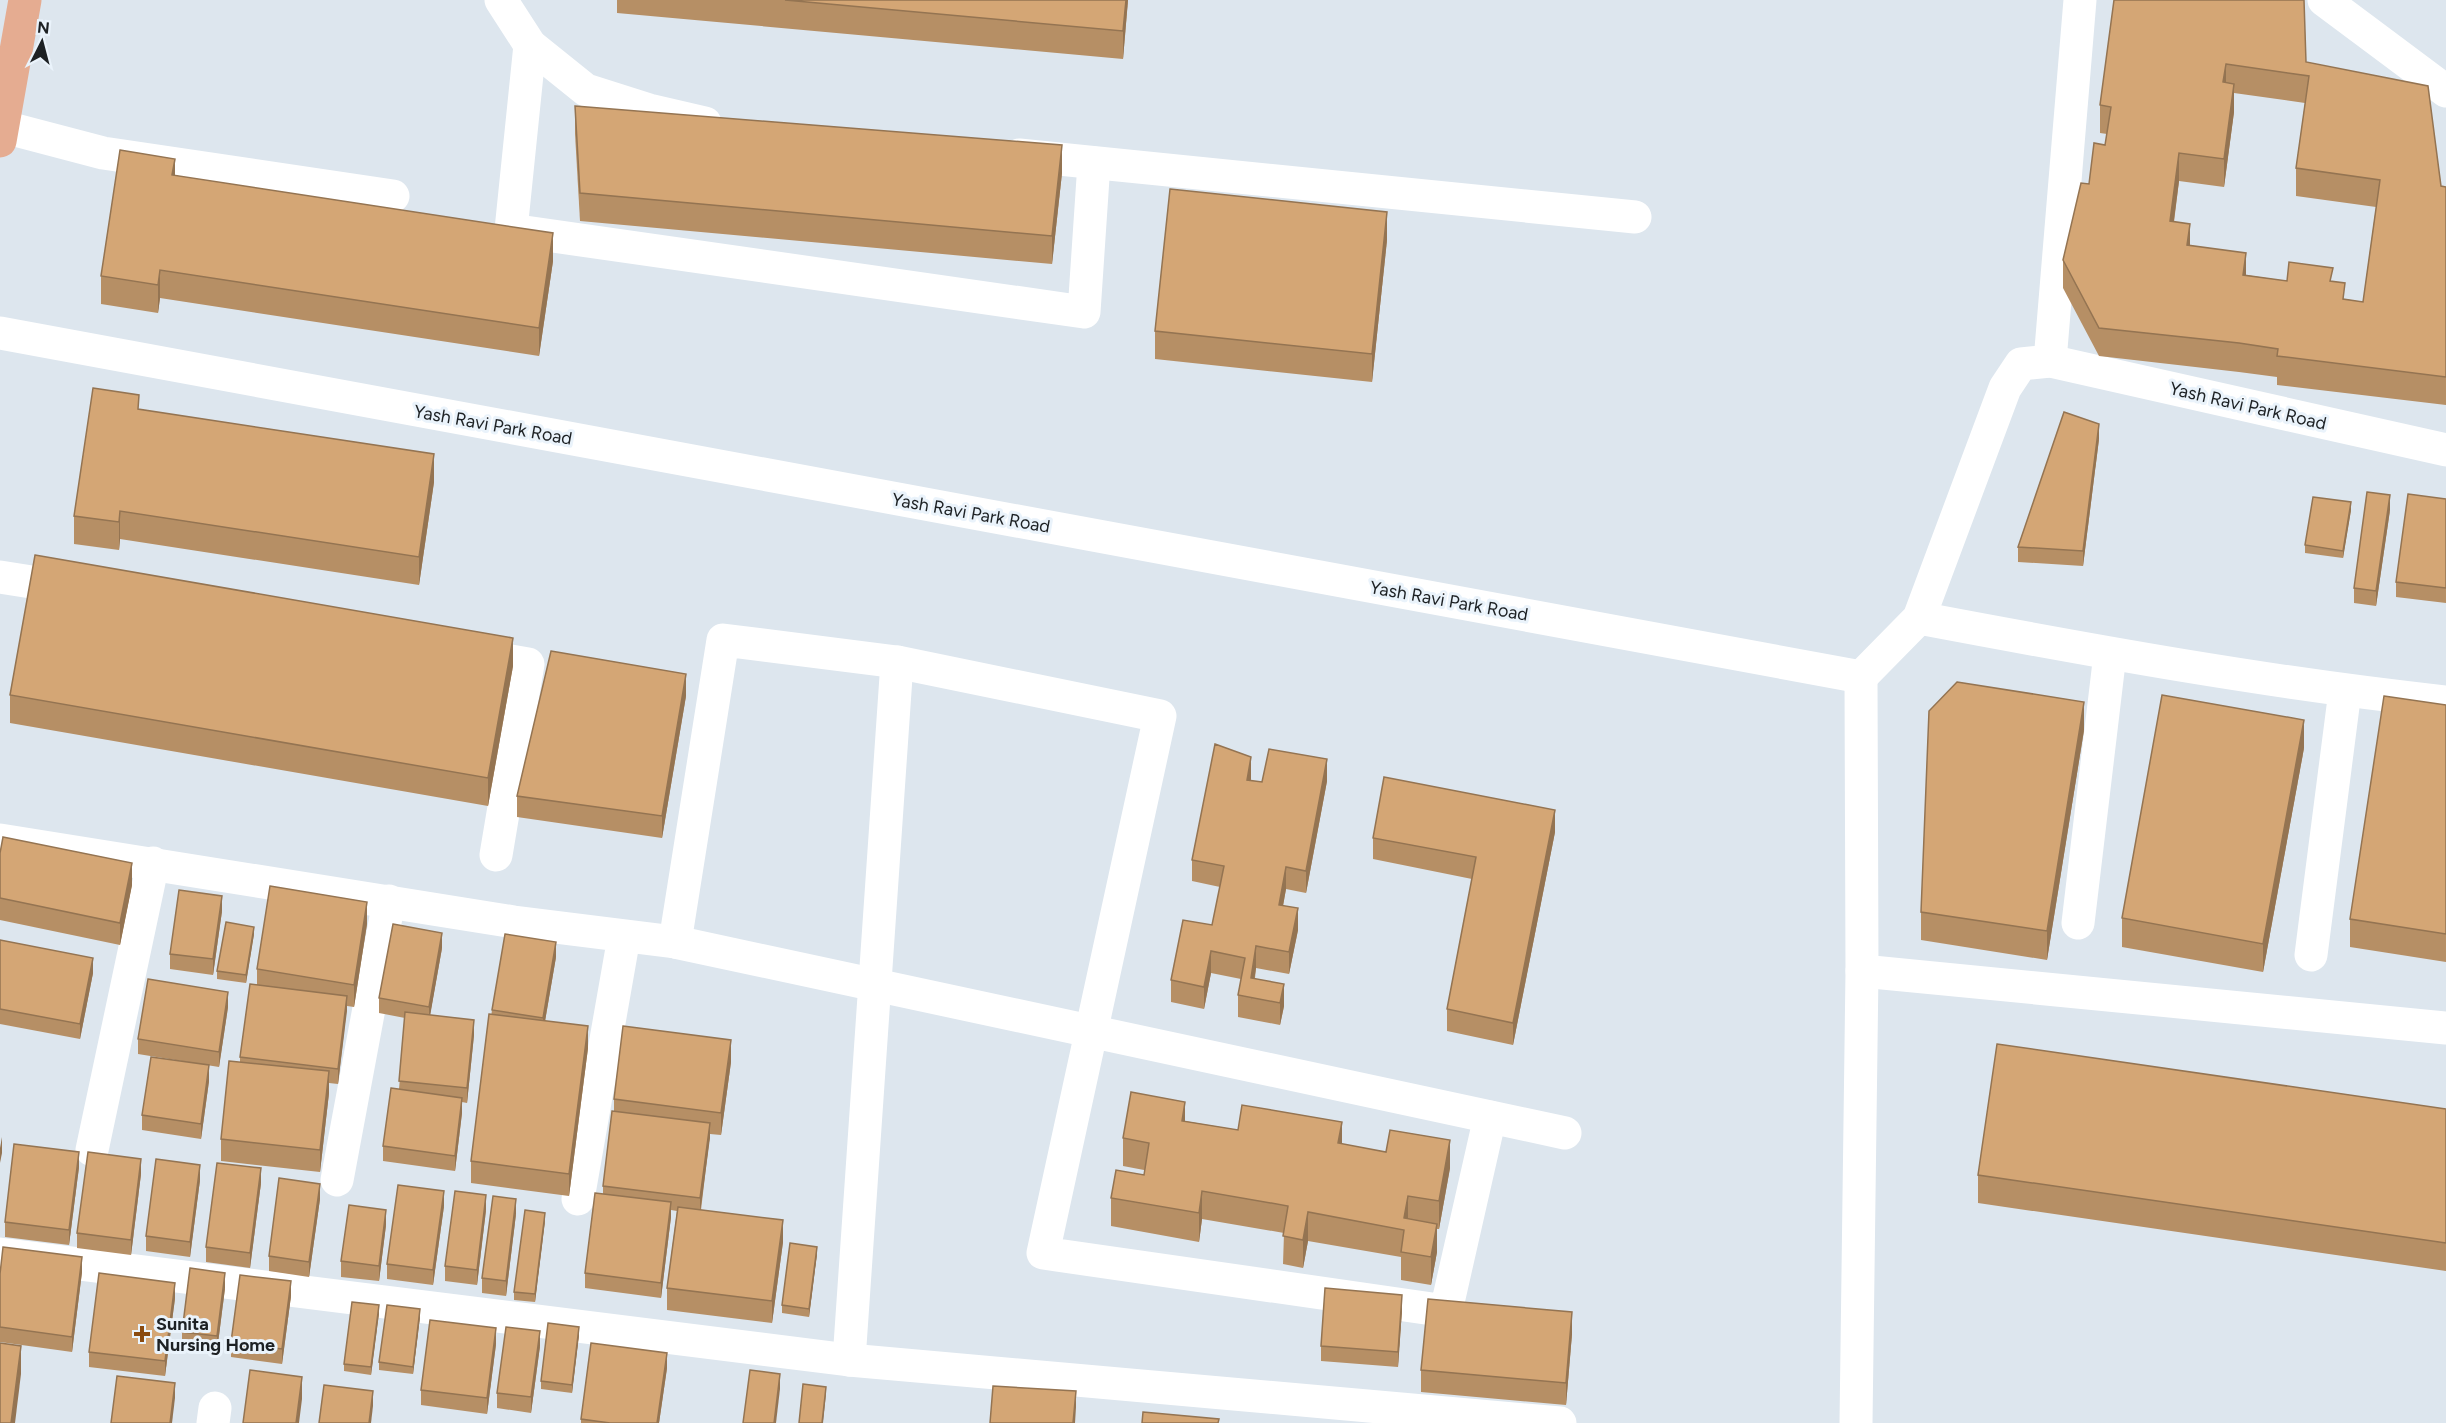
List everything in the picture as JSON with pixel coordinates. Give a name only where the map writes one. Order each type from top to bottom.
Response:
[{"type":"main road","points":[[1,131],[25,0]]},
{"type":"street","points":[[501,0],[530,45],[586,90],[649,110],[729,126]]},
{"type":"street","points":[[1856,1423],[1862,971],[1861,677],[1919,618],[2004,388],[2036,363],[2080,0]]},
{"type":"street","points":[[2324,0],[2446,91]]},
{"type":"street","points":[[530,45],[511,230],[1084,312],[1094,163]]},
{"type":"street","points":[[1,131],[103,153],[393,196]]},
{"type":"street","points":[[988,152],[1635,217]]},
{"type":"street","name":"Yash Ravi Park Road","points":[[0,333],[1861,677]]},
{"type":"street","name":"Yash Ravi Park Road","points":[[2036,363],[2446,450]]},
{"type":"street","points":[[0,577],[109,595]]},
{"type":"street","points":[[1919,618],[2110,654],[2345,691],[2446,702]]},
{"type":"street","points":[[675,942],[723,640],[897,662],[1160,716],[1093,1032],[1043,1253],[1446,1311],[1490,1117]]},
{"type":"street","points":[[435,648],[528,664],[496,855]]},
{"type":"street","points":[[2078,922],[2110,654]]},
{"type":"street","points":[[849,1360],[873,984],[897,662]]},
{"type":"street","points":[[2311,955],[2345,691]]},
{"type":"street","points":[[0,840],[624,937],[675,942],[1565,1133]]},
{"type":"street","points":[[92,1150],[153,863]]},
{"type":"street","points":[[337,1180],[389,901]]},
{"type":"street","points":[[578,1198],[624,937]]},
{"type":"street","points":[[1862,971],[2446,1028]]},
{"type":"street","points":[[0,1254],[849,1360],[1560,1423]]},
{"type":"building","points":[[785,0],[1126,0],[1123,31]]},
{"type":"building","points":[[2114,0],[2304,0],[2306,62],[2428,86],[2441,186],[2446,187],[2446,377],[2277,356],[2278,349],[2239,343],[2099,328],[2063,260],[2081,183],[2089,184],[2094,143],[2105,145],[2111,107],[2100,105]],"holes":[[[2226,64],[2309,76],[2296,168],[2380,180],[2363,302],[2343,299],[2345,283],[2330,281],[2333,268],[2289,262],[2287,281],[2243,275],[2246,253],[2187,245],[2190,224],[2170,221],[2179,153],[2224,159],[2234,84],[2223,82]]]},
{"type":"building","points":[[575,106],[1062,145],[1052,236],[580,193]]},
{"type":"building","points":[[120,150],[175,159],[172,175],[553,233],[539,328],[160,270],[158,285],[101,276]]},
{"type":"building","points":[[1170,189],[1387,212],[1372,354],[1155,331]]},
{"type":"building","points":[[93,388],[139,395],[138,409],[434,454],[419,557],[120,511],[119,522],[74,516]]},
{"type":"building","points":[[2064,412],[2099,424],[2083,551],[2018,547]]},
{"type":"building","points":[[2367,492],[2390,495],[2376,591],[2354,588]]},
{"type":"building","points":[[2408,494],[2446,499],[2446,588],[2396,582]]},
{"type":"building","points":[[2313,497],[2351,502],[2343,551],[2305,545]]},
{"type":"building","points":[[35,555],[513,638],[488,778],[10,695]]},
{"type":"building","points":[[551,651],[686,674],[662,816],[517,796]]},
{"type":"building","points":[[1957,682],[2084,702],[2047,931],[1921,912],[1929,711]]},
{"type":"building","points":[[2162,695],[2304,720],[2263,944],[2122,918]]},
{"type":"building","points":[[2384,696],[2446,705],[2446,934],[2350,919]]},
{"type":"building","points":[[1215,744],[1251,757],[1247,780],[1262,782],[1269,749],[1327,759],[1306,871],[1286,867],[1279,905],[1298,908],[1289,952],[1256,946],[1251,978],[1284,984],[1280,1003],[1238,995],[1245,958],[1211,951],[1204,987],[1171,980],[1183,920],[1212,925],[1224,866],[1192,860]]},
{"type":"building","points":[[1384,777],[1555,810],[1513,1023],[1447,1009],[1476,857],[1373,838]]},
{"type":"building","points":[[3,837],[132,863],[120,923],[0,898],[0,853]]},
{"type":"building","points":[[270,886],[367,902],[354,985],[257,969]]},
{"type":"building","points":[[179,890],[222,896],[213,959],[170,954]]},
{"type":"building","points":[[226,922],[254,927],[246,975],[217,971]]},
{"type":"building","points":[[393,924],[442,933],[429,1007],[379,998]]},
{"type":"building","points":[[505,934],[556,942],[543,1018],[492,1010]]},
{"type":"building","points":[[0,940],[93,958],[80,1024],[0,1009]]},
{"type":"building","points":[[148,979],[228,992],[219,1052],[138,1039]]},
{"type":"building","points":[[250,984],[347,996],[338,1069],[240,1057]]},
{"type":"building","points":[[405,1012],[474,1020],[467,1088],[399,1081]]},
{"type":"building","points":[[489,1014],[588,1026],[569,1174],[471,1161]]},
{"type":"building","points":[[623,1026],[731,1040],[721,1113],[614,1099]]},
{"type":"building","points":[[1997,1044],[2446,1109],[2446,1243],[1978,1175]]},
{"type":"building","points":[[151,1057],[209,1065],[201,1124],[142,1115]]},
{"type":"building","points":[[229,1061],[329,1071],[320,1150],[221,1139]]},
{"type":"building","points":[[391,1088],[462,1098],[455,1156],[383,1146]]},
{"type":"building","points":[[1131,1092],[1185,1102],[1182,1121],[1238,1130],[1242,1105],[1342,1122],[1338,1143],[1386,1152],[1390,1130],[1450,1140],[1439,1201],[1408,1196],[1404,1218],[1437,1224],[1431,1257],[1401,1252],[1404,1230],[1308,1212],[1303,1240],[1283,1236],[1288,1206],[1202,1191],[1199,1213],[1111,1198],[1116,1170],[1144,1175],[1149,1143],[1123,1138]]},
{"type":"building","points":[[612,1111],[710,1123],[700,1198],[603,1186]]},
{"type":"building","points":[[14,1144],[79,1152],[69,1230],[5,1222]]},
{"type":"building","points":[[88,1152],[141,1159],[131,1240],[77,1233]]},
{"type":"building","points":[[156,1159],[200,1165],[190,1242],[146,1236]]},
{"type":"building","points":[[217,1163],[261,1168],[250,1253],[206,1247]]},
{"type":"building","points":[[279,1178],[320,1184],[309,1262],[269,1256]]},
{"type":"building","points":[[398,1185],[444,1191],[433,1270],[387,1264]]},
{"type":"building","points":[[455,1191],[486,1195],[477,1270],[445,1266]]},
{"type":"building","points":[[595,1193],[671,1202],[661,1283],[585,1273]]},
{"type":"building","points":[[493,1196],[516,1199],[506,1281],[482,1278]]},
{"type":"building","points":[[349,1205],[386,1210],[379,1266],[341,1261]]},
{"type":"building","points":[[678,1207],[783,1220],[772,1301],[667,1288]]},
{"type":"building","points":[[525,1210],[545,1213],[535,1294],[514,1292]]},
{"type":"building","points":[[790,1243],[817,1247],[809,1309],[782,1305]]},
{"type":"building","points":[[3,1247],[82,1257],[72,1337],[0,1327],[0,1274]]},
{"type":"building","points":[[190,1268],[225,1273],[217,1336],[182,1332]]},
{"type":"building","points":[[99,1273],[175,1283],[165,1361],[89,1352]]},
{"type":"building","points":[[240,1275],[291,1281],[282,1349],[231,1342]]},
{"type":"building","points":[[1325,1288],[1402,1295],[1398,1352],[1321,1346]]},
{"type":"building","points":[[1428,1299],[1572,1312],[1566,1383],[1421,1370]]},
{"type":"building","points":[[352,1302],[379,1305],[371,1367],[344,1364]]},
{"type":"building","points":[[387,1305],[420,1309],[413,1367],[379,1362]]},
{"type":"building","points":[[430,1320],[496,1328],[487,1398],[421,1390]]},
{"type":"building","points":[[548,1323],[579,1327],[572,1385],[541,1381]]},
{"type":"building","points":[[506,1327],[540,1331],[531,1397],[497,1393]]},
{"type":"building","points":[[0,1343],[21,1346],[11,1423],[0,1423]]},
{"type":"building","points":[[591,1343],[667,1353],[657,1423],[610,1423],[581,1419]]},
{"type":"building","points":[[250,1370],[302,1377],[296,1423],[243,1423]]},
{"type":"building","points":[[750,1370],[780,1374],[774,1423],[743,1423]]},
{"type":"building","points":[[117,1376],[175,1383],[170,1423],[111,1423]]},
{"type":"building","points":[[803,1384],[826,1387],[822,1423],[799,1423]]},
{"type":"building","points":[[324,1385],[373,1391],[369,1423],[319,1423]]},
{"type":"building","points":[[993,1386],[1076,1391],[1073,1423],[990,1423]]},
{"type":"building","points":[[1143,1412],[1219,1419],[1218,1423],[1142,1423]]},
{"type":"place","name":"Sunita Nursing Home","points":[[142,1334]]}]
